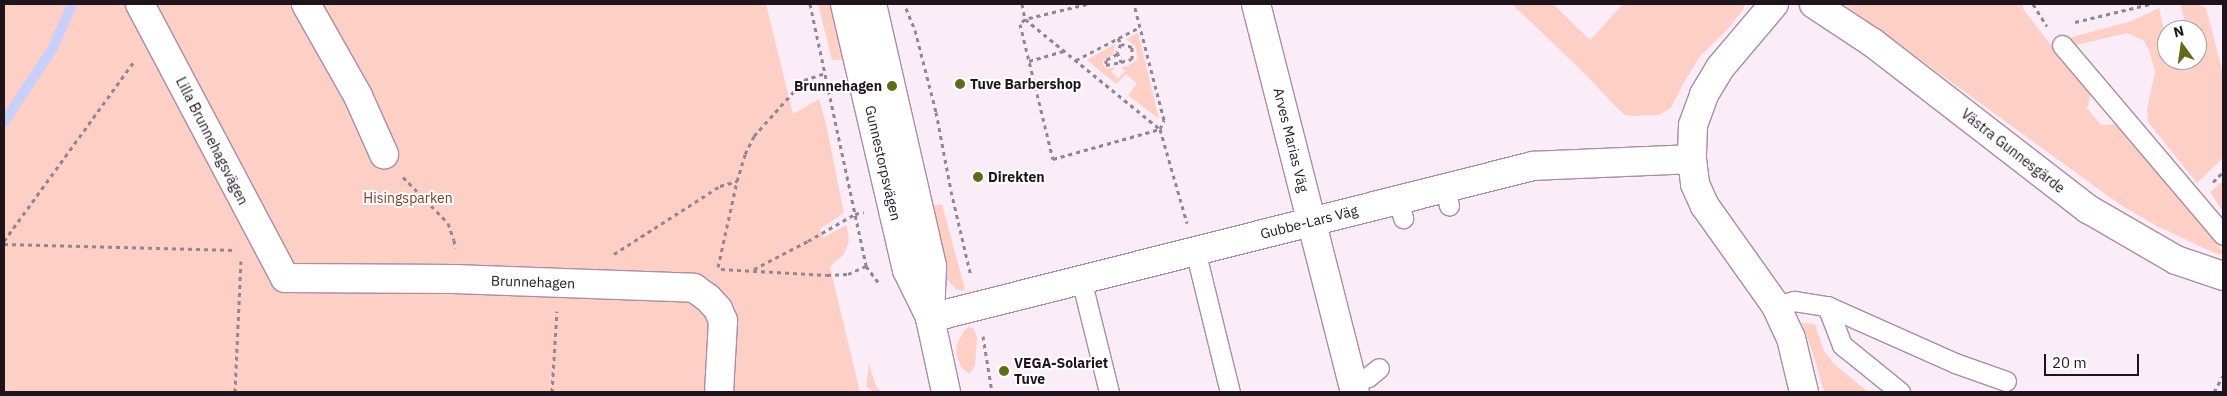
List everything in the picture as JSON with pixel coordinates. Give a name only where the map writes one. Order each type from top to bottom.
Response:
[{"type":"street","name":"Lilla Brunnehagsvägen","points":[[140,4],[285,278]]},
{"type":"street","points":[[306,4],[358,96],[384,154]]},
{"type":"street","name":"Gunnestorpsvägen","points":[[845,4],[907,270],[930,318],[946,392]]},
{"type":"street","name":"Gunnestorpsvägen","points":[[872,4],[932,266],[930,318]]},
{"type":"street","name":"Arves Marias Väg","points":[[1256,4],[1354,387]]},
{"type":"street","points":[[1774,4],[1720,68],[1704,95],[1693,126],[1692,159],[1695,184],[1705,206],[1776,306],[1791,338],[1804,392]]},
{"type":"street","name":"Västra Gunnesgärde","points":[[1814,4],[1873,43],[2088,209],[2176,260],[2223,276]]},
{"type":"street","name":"Gubbe-Lars Väg","points":[[930,318],[1312,221],[1401,209],[1447,197],[1533,166],[1692,159]]},
{"type":"street","name":"Brunnehagen","points":[[285,278],[454,279],[694,288],[708,298],[718,309],[722,321],[720,392]]},
{"type":"lane","points":[[2062,46],[2223,235]]},
{"type":"lane","points":[[1195,250],[1230,392]]},
{"type":"lane","points":[[1081,279],[1109,392]]},
{"type":"lane","points":[[1776,306],[1794,302],[1827,306],[1955,362],[2006,381]]},
{"type":"lane","points":[[1827,306],[1842,345],[1900,392]]},
{"type":"lane","points":[[1354,387],[1379,368]]},
{"type":"path","points":[[904,4],[915,30],[933,103],[978,306],[992,392]]},
{"type":"path","points":[[1022,4],[1025,19],[1160,128],[1195,250]]},
{"type":"path","points":[[1088,4],[1025,19],[1020,24],[1053,159],[1160,128],[1164,120],[1134,4]]},
{"type":"path","points":[[2033,4],[2046,26],[2053,26]]},
{"type":"path","points":[[2068,23],[2150,4]]},
{"type":"path","points":[[1076,60],[1140,27]]},
{"type":"path","points":[[1117,54],[1106,60],[1106,65],[1127,62],[1134,56],[1132,47],[1121,44],[1118,38]]},
{"type":"path","points":[[4,242],[133,62],[161,44]]},
{"type":"path","points":[[1121,44],[1117,48],[1117,54],[1121,62]]},
{"type":"path","points":[[1029,62],[1065,51]]},
{"type":"path","points":[[826,73],[804,80],[754,136],[745,154],[737,181],[717,269],[754,269],[827,275],[848,274],[866,266]]},
{"type":"path","points":[[384,154],[416,192],[448,223],[454,240],[454,254]]},
{"type":"path","points":[[605,260],[720,186],[737,181]]},
{"type":"path","points":[[754,269],[855,214]]},
{"type":"path","points":[[4,242],[270,252]]},
{"type":"path","points":[[235,392],[242,250]]},
{"type":"path","points":[[552,392],[559,283]]},
{"type":"path","points":[[2214,392],[2223,376]]},
{"type":"green space","name":"Hisingsparken","points":[[4,4],[766,4],[793,114],[819,99],[826,124],[844,213],[820,229],[823,238],[846,225],[848,233],[849,241],[844,254],[830,267],[860,392],[4,392]]},
{"type":"green space","points":[[818,4],[838,4],[849,59],[832,60]]},
{"type":"green space","points":[[1512,4],[1553,4],[1590,40],[1623,4],[1745,4],[1743,10],[1726,31],[1700,56],[1671,108],[1659,115],[1633,116],[1625,115],[1617,108],[1584,73]]},
{"type":"green space","points":[[1844,4],[2022,4],[2024,10],[2091,95],[2087,108],[2101,125],[2118,124],[2221,249],[2223,255],[2214,253],[2157,226],[2119,204]]},
{"type":"green space","points":[[2180,4],[2198,4],[2206,8],[2223,73],[2223,158],[2197,183],[2148,122],[2147,109],[2155,72],[2149,50],[2143,40],[2127,33],[2072,46],[2069,41],[2072,37],[2132,21],[2159,8],[2162,20],[2157,20],[2157,70],[2207,70],[2207,20],[2185,20]]},
{"type":"green space","points":[[1138,33],[1159,119],[1128,95],[1137,84],[1126,74],[1116,84],[1087,60],[1115,44],[1113,55],[1103,60],[1103,65],[1107,69],[1116,67],[1111,71],[1118,79],[1125,71],[1121,67],[1128,66],[1138,59],[1135,46],[1126,39]]},
{"type":"green space","points":[[2223,181],[2223,212],[2210,192]]},
{"type":"green space","points":[[942,204],[965,289],[962,291],[956,289],[944,276],[927,208]]},
{"type":"green space","points":[[1802,323],[1815,324],[1824,351],[1835,365],[1868,392],[1824,392]]},
{"type":"green space","points":[[969,327],[974,329],[977,338],[975,366],[969,374],[961,367],[956,353],[957,344],[964,331]]},
{"type":"green space","points":[[869,364],[876,386],[881,392],[874,392],[866,386]]},
{"type":"waterway","points":[[4,122],[53,48],[72,4]]},
{"type":"place","name":"Tuve Barbershop","points":[[960,84]]},
{"type":"place","name":"Brunnehagen","points":[[892,86]]},
{"type":"place","name":"Direkten","points":[[978,177]]},
{"type":"place","name":"VEGA-Solariet Tuve","points":[[1004,371]]}]
